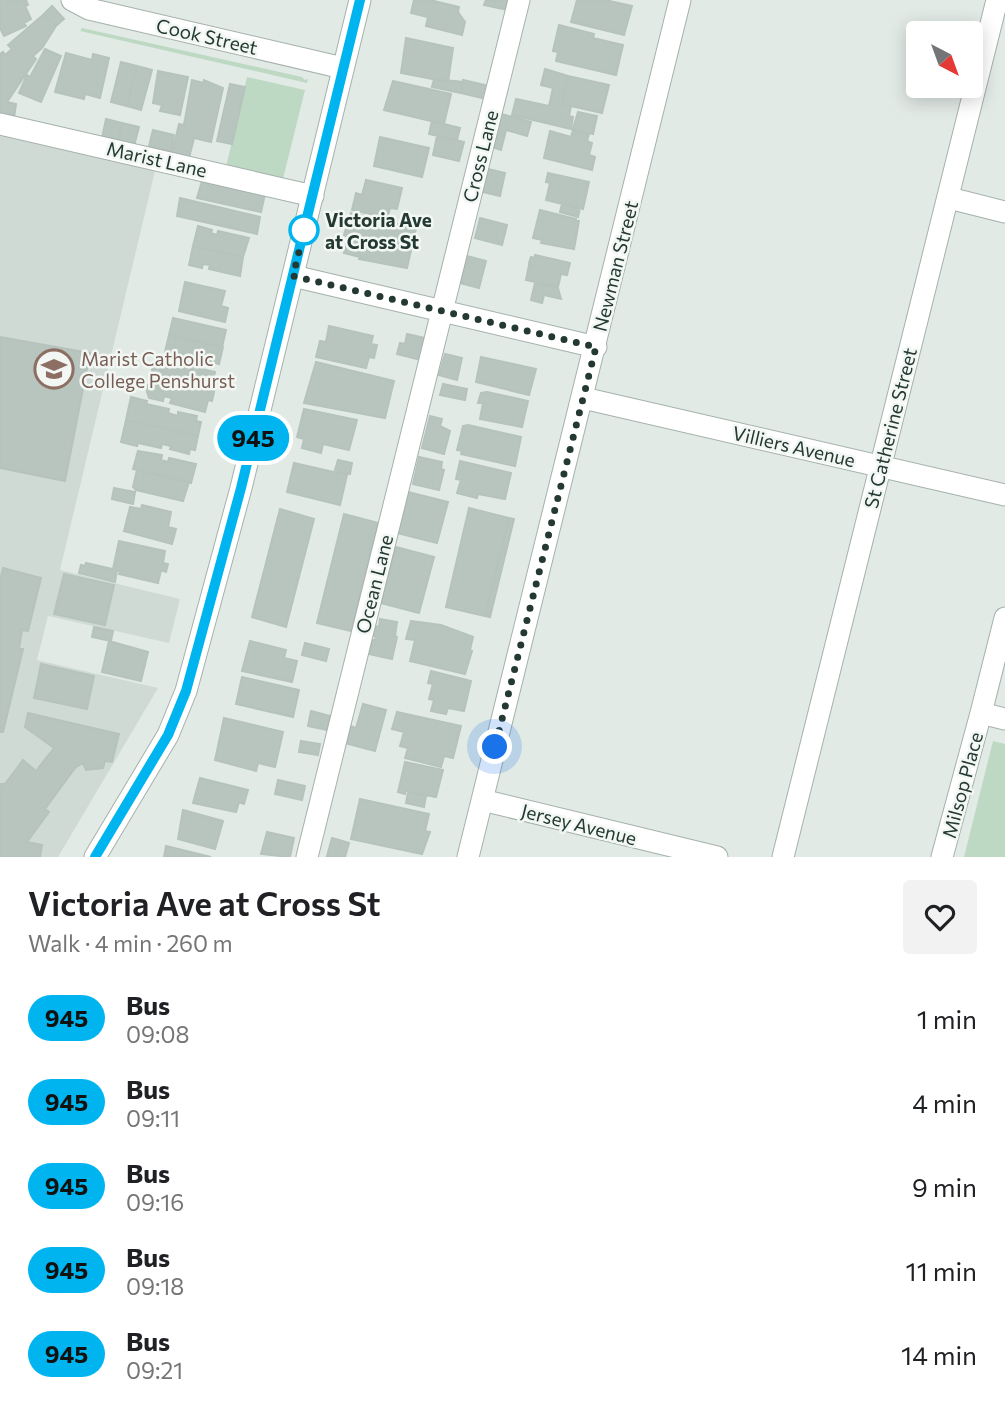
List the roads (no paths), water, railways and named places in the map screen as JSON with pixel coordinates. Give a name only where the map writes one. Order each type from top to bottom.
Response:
[{"type":"street","name":"Cook Street","points":[[72,0],[89,9],[343,68]]},
{"type":"street","points":[[95,857],[168,735],[186,691],[241,488],[360,0]]},
{"type":"street","name":"Cross Lane","points":[[442,312],[519,0]]},
{"type":"street","name":"Newman Street","points":[[468,857],[680,0]]},
{"type":"street","name":"St Catherine Street","points":[[783,857],[997,0]]},
{"type":"street","name":"Marist Lane","points":[[0,124],[313,196]]},
{"type":"street","points":[[949,198],[1005,212]]},
{"type":"street","points":[[293,276],[596,347]]},
{"type":"street","name":"Ocean Lane","points":[[307,857],[442,312]]},
{"type":"street","name":"Villiers Avenue","points":[[583,398],[1005,495]]},
{"type":"street","name":"Milsop Place","points":[[942,857],[1005,618]]},
{"type":"street","name":"Milsop Place","points":[[981,713],[1005,719]]},
{"type":"street","name":"Jersey Avenue","points":[[482,800],[717,857]]},
{"type":"place","name":"Victoria Ave at Cross St","points":[[304,230]]},
{"type":"place","name":"Marist Catholic College Penshurst","points":[[54,369]]}]
